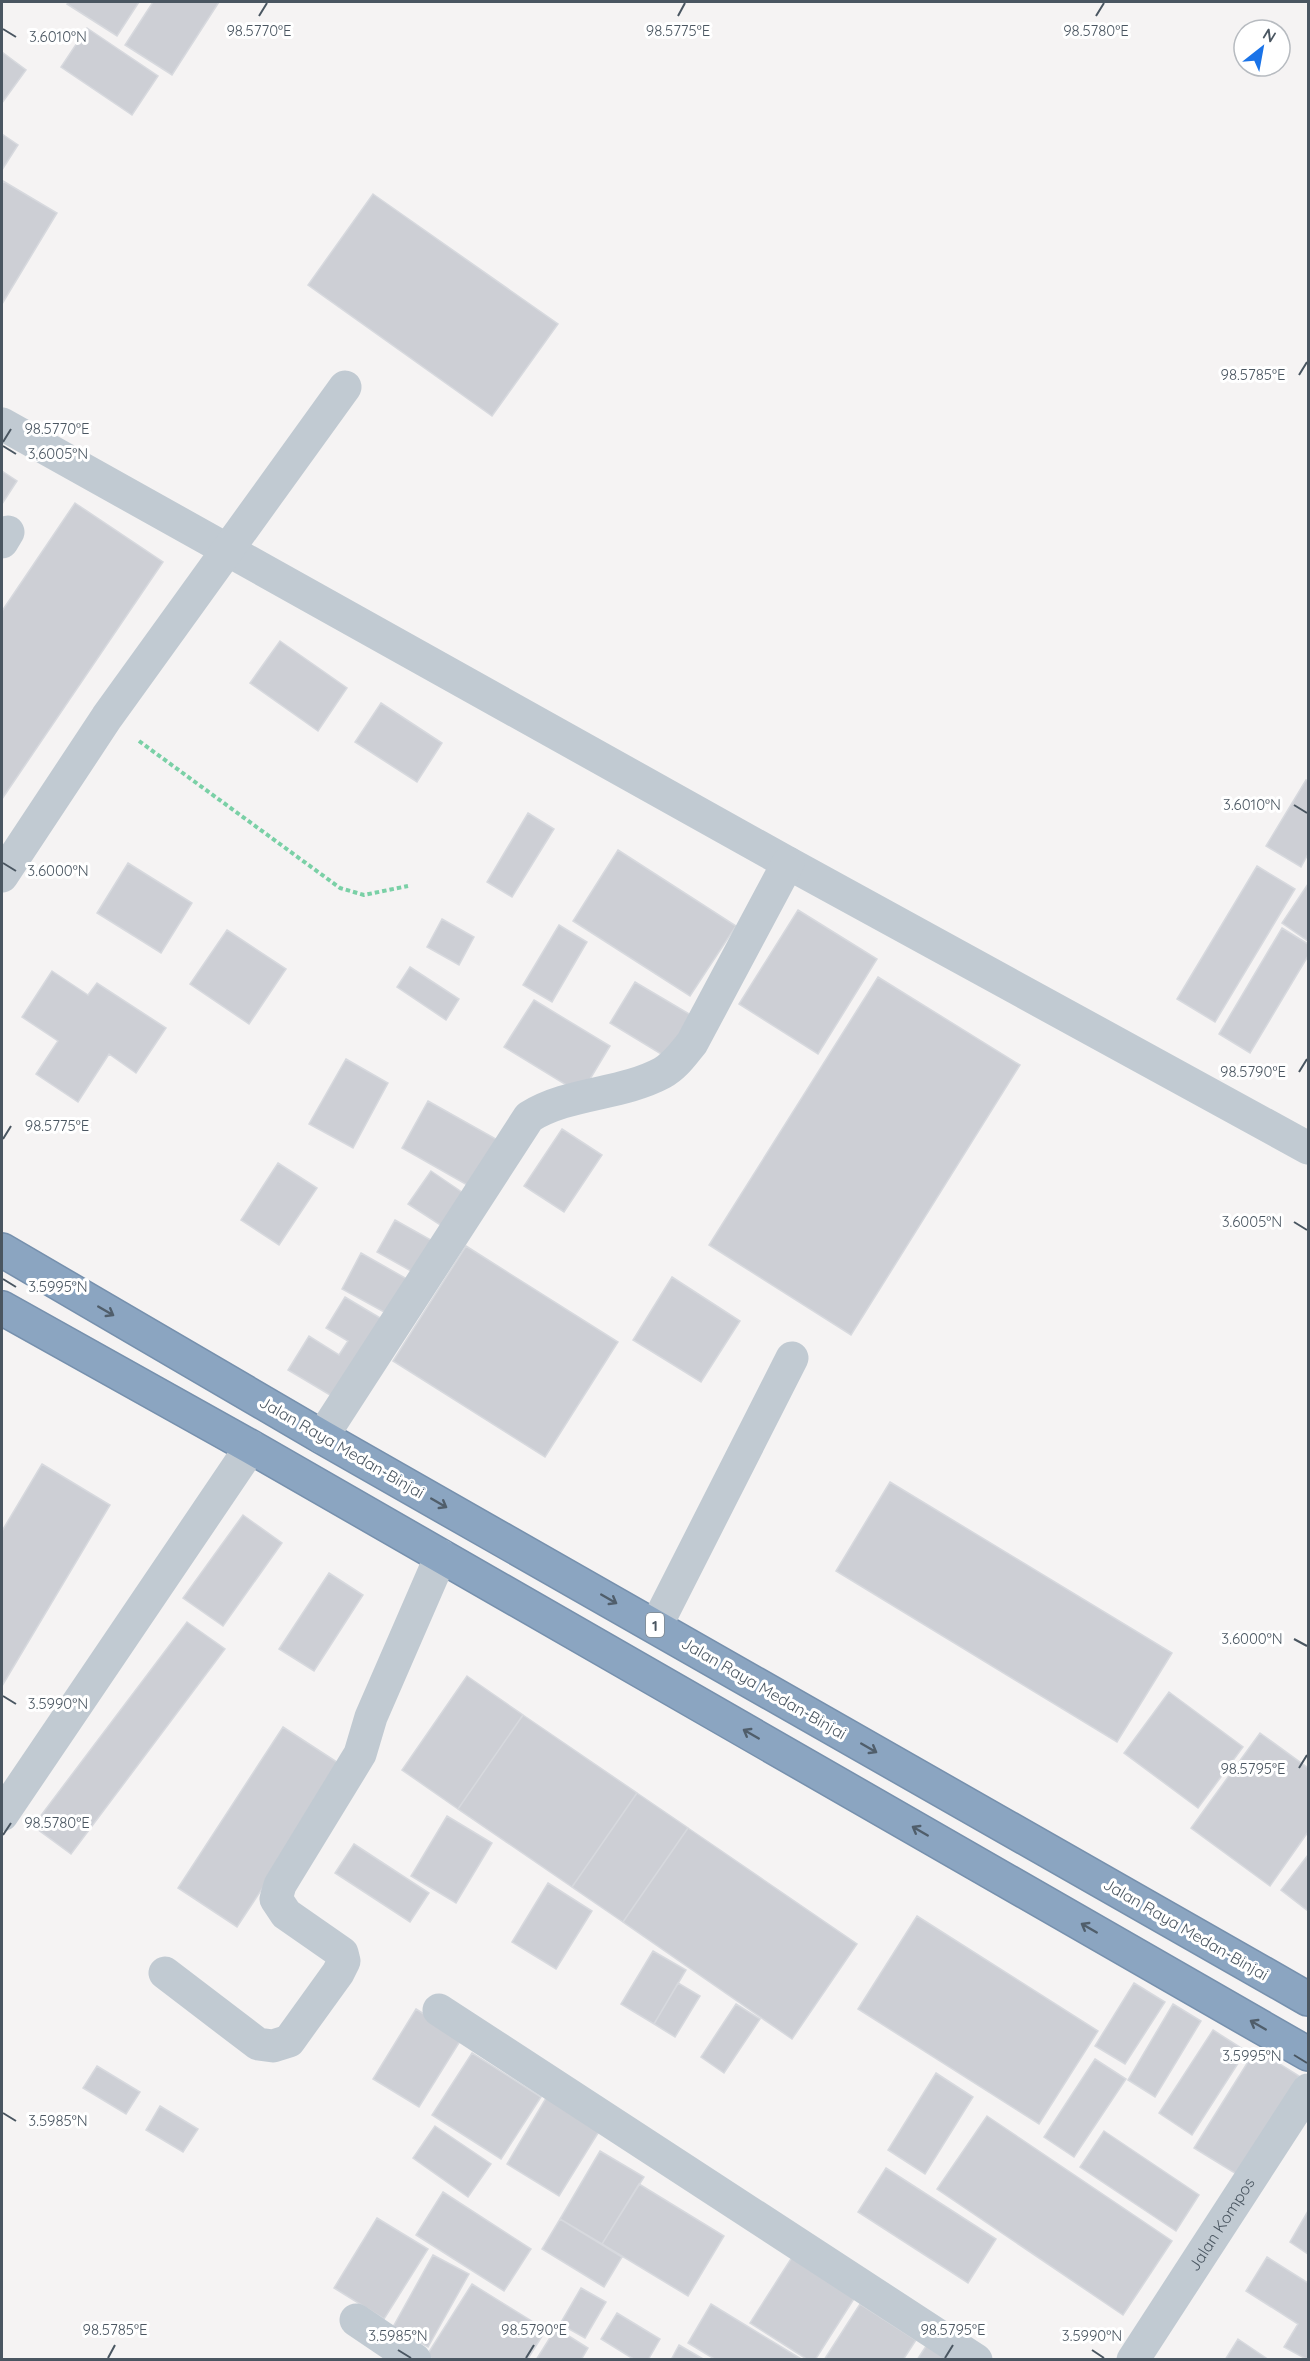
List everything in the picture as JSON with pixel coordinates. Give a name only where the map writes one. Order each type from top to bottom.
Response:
[{"type":"highway","name":"Jalan Raya Medan-Binjai","points":[[2,1250],[322,1437],[1308,1999]]},
{"type":"highway","points":[[2,1308],[344,1500],[1308,2054]]},
{"type":"highway","points":[[344,1500],[367,1462]]},
{"type":"street","points":[[2,876],[107,717],[345,387]]},
{"type":"street","points":[[2,424],[788,863],[1308,1148]]},
{"type":"street","points":[[322,1437],[529,1117],[556,1104],[663,1073],[677,1062],[692,1043],[788,863]]},
{"type":"street","points":[[656,1626],[792,1358]]},
{"type":"street","points":[[2,1815],[251,1447]]},
{"type":"street","points":[[165,1973],[258,2044],[273,2046],[289,2041],[338,1973],[344,1961],[342,1953],[286,1914],[276,1899],[280,1885],[360,1754],[370,1717],[441,1556]]},
{"type":"street","points":[[439,2010],[976,2360]]},
{"type":"street","name":"Jalan Kompos","points":[[1133,2360],[1308,2090]]},
{"type":"street","points":[[356,2320],[415,2360]]},
{"type":"path","points":[[107,717],[340,888],[364,895],[408,886]]},
{"type":"building","points":[[69,2],[139,2],[117,36],[67,4]]},
{"type":"building","points":[[153,2],[219,2],[172,75],[125,45]]},
{"type":"building","points":[[87,28],[158,76],[132,115],[61,67]]},
{"type":"building","points":[[2,52],[26,70],[2,103]]},
{"type":"building","points":[[2,134],[18,145],[2,170]]},
{"type":"building","points":[[3,181],[57,213],[2,304],[2,184]]},
{"type":"building","points":[[373,194],[558,324],[492,416],[308,285]]},
{"type":"building","points":[[2,471],[17,481],[2,504]]},
{"type":"building","points":[[75,503],[163,562],[2,799],[2,611]]},
{"type":"building","points":[[280,641],[347,688],[318,731],[250,683]]},
{"type":"building","points":[[381,703],[442,743],[417,782],[355,742]]},
{"type":"building","points":[[1306,780],[1308,781],[1308,854],[1301,867],[1266,846]]},
{"type":"building","points":[[528,813],[554,829],[512,897],[487,882]]},
{"type":"building","points":[[618,850],[736,926],[690,996],[573,921]]},
{"type":"building","points":[[128,863],[192,903],[161,953],[97,913]]},
{"type":"building","points":[[1257,866],[1295,889],[1215,1022],[1177,999]]},
{"type":"building","points":[[1308,884],[1308,941],[1282,923]]},
{"type":"building","points":[[798,910],[877,959],[818,1054],[739,1004]]},
{"type":"building","points":[[442,919],[474,937],[459,965],[427,947]]},
{"type":"building","points":[[559,925],[587,942],[552,1002],[523,985]]},
{"type":"building","points":[[1282,928],[1308,944],[1308,956],[1250,1053],[1219,1034]]},
{"type":"building","points":[[227,930],[286,969],[249,1024],[190,984]]},
{"type":"building","points":[[410,967],[459,999],[446,1020],[397,987]]},
{"type":"building","points":[[52,971],[88,995],[97,983],[166,1028],[136,1073],[109,1054],[78,1102],[36,1074],[58,1041],[22,1017]]},
{"type":"building","points":[[878,977],[1020,1065],[851,1335],[709,1245]]},
{"type":"building","points":[[635,982],[691,1015],[666,1057],[610,1023]]},
{"type":"building","points":[[534,1000],[610,1046],[581,1094],[504,1047]]},
{"type":"building","points":[[346,1059],[388,1083],[353,1148],[309,1124]]},
{"type":"building","points":[[428,1101],[503,1143],[476,1190],[402,1148]]},
{"type":"building","points":[[562,1129],[602,1155],[564,1212],[524,1186]]},
{"type":"building","points":[[278,1163],[317,1188],[279,1245],[241,1220]]},
{"type":"building","points":[[431,1171],[469,1197],[448,1230],[408,1204]]},
{"type":"building","points":[[395,1220],[438,1244],[420,1276],[377,1252]]},
{"type":"building","points":[[466,1246],[618,1342],[545,1457],[393,1361]]},
{"type":"building","points":[[361,1253],[414,1283],[395,1318],[342,1289]]},
{"type":"building","points":[[672,1277],[740,1321],[701,1382],[633,1340]]},
{"type":"building","points":[[345,1297],[387,1322],[340,1401],[288,1370],[309,1336],[339,1355],[348,1341],[326,1328]]},
{"type":"building","points":[[42,1464],[110,1505],[2,1686],[2,1531]]},
{"type":"building","points":[[890,1482],[1172,1653],[1117,1742],[836,1571]]},
{"type":"building","points":[[243,1515],[282,1543],[223,1626],[183,1598]]},
{"type":"building","points":[[329,1573],[363,1595],[314,1671],[279,1649]]},
{"type":"building","points":[[187,1622],[225,1649],[71,1854],[33,1826]]},
{"type":"building","points":[[467,1676],[523,1715],[458,1809],[402,1770]]},
{"type":"building","points":[[1169,1692],[1243,1747],[1198,1808],[1124,1753]]},
{"type":"building","points":[[523,1715],[637,1793],[572,1887],[458,1809]]},
{"type":"building","points":[[283,1727],[343,1766],[237,1927],[178,1888]]},
{"type":"building","points":[[1260,1733],[1308,1768],[1308,1832],[1270,1886],[1191,1828]]},
{"type":"building","points":[[637,1793],[688,1828],[623,1922],[572,1887]]},
{"type":"building","points":[[447,1816],[492,1843],[456,1903],[411,1876]]},
{"type":"building","points":[[688,1828],[857,1944],[792,2039],[623,1922]]},
{"type":"building","points":[[354,1844],[429,1893],[410,1922],[335,1873]]},
{"type":"building","points":[[1308,1855],[1308,1911],[1281,1890]]},
{"type":"building","points":[[548,1883],[592,1911],[556,1969],[512,1942]]},
{"type":"building","points":[[917,1916],[1098,2031],[1039,2124],[858,2009]]},
{"type":"building","points":[[653,1951],[686,1970],[654,2024],[621,2004]]},
{"type":"building","points":[[678,1983],[700,1996],[675,2037],[654,2024]]},
{"type":"building","points":[[1134,1983],[1165,2002],[1125,2064],[1095,2046]]},
{"type":"building","points":[[736,2004],[760,2019],[724,2073],[701,2057]]},
{"type":"building","points":[[1173,2004],[1201,2021],[1155,2097],[1128,2080]]},
{"type":"building","points":[[416,2009],[462,2038],[419,2107],[373,2079]]},
{"type":"building","points":[[1213,2030],[1246,2051],[1192,2135],[1159,2113]]},
{"type":"building","points":[[1256,2049],[1299,2076],[1238,2175],[1194,2148]]},
{"type":"building","points":[[472,2053],[541,2097],[501,2159],[432,2115]]},
{"type":"building","points":[[1095,2059],[1126,2079],[1074,2157],[1044,2137]]},
{"type":"building","points":[[97,2066],[140,2092],[126,2114],[83,2088]]},
{"type":"building","points":[[936,2073],[973,2097],[925,2174],[888,2150]]},
{"type":"building","points":[[549,2093],[603,2125],[559,2196],[507,2164]]},
{"type":"building","points":[[160,2106],[198,2129],[183,2152],[146,2130]]},
{"type":"building","points":[[987,2116],[1172,2241],[1123,2315],[937,2189]]},
{"type":"building","points":[[435,2126],[491,2164],[468,2197],[413,2158]]},
{"type":"building","points":[[1104,2131],[1199,2195],[1176,2231],[1080,2167]]},
{"type":"building","points":[[600,2151],[644,2177],[602,2244],[560,2219]]},
{"type":"building","points":[[886,2168],[996,2239],[968,2283],[858,2212]]},
{"type":"building","points":[[639,2184],[724,2236],[688,2296],[602,2244]]},
{"type":"building","points":[[443,2192],[531,2249],[504,2291],[416,2235]]},
{"type":"building","points":[[1308,2211],[1308,2254],[1290,2242]]},
{"type":"building","points":[[377,2218],[428,2249],[384,2319],[334,2288]]},
{"type":"building","points":[[560,2219],[622,2257],[604,2287],[542,2249]]},
{"type":"building","points":[[796,2251],[859,2291],[815,2360],[808,2360],[750,2323]]},
{"type":"building","points":[[433,2255],[469,2274],[428,2347],[393,2327]]},
{"type":"building","points":[[1267,2257],[1308,2283],[1308,2360],[1284,2347],[1298,2324],[1246,2291]]},
{"type":"building","points":[[472,2284],[546,2330],[527,2360],[434,2360],[427,2355]]},
{"type":"building","points":[[581,2288],[606,2302],[585,2338],[560,2324]]},
{"type":"building","points":[[711,2304],[803,2360],[716,2360],[688,2343]]},
{"type":"building","points":[[860,2304],[916,2340],[903,2360],[824,2360]]},
{"type":"building","points":[[617,2313],[660,2339],[648,2360],[635,2360],[601,2339]]},
{"type":"building","points":[[556,2328],[588,2348],[581,2360],[536,2360]]},
{"type":"building","points":[[1238,2339],[1269,2360],[1225,2360]]},
{"type":"building","points":[[928,2343],[954,2360],[917,2360]]},
{"type":"building","points":[[679,2345],[705,2360],[671,2360]]}]
